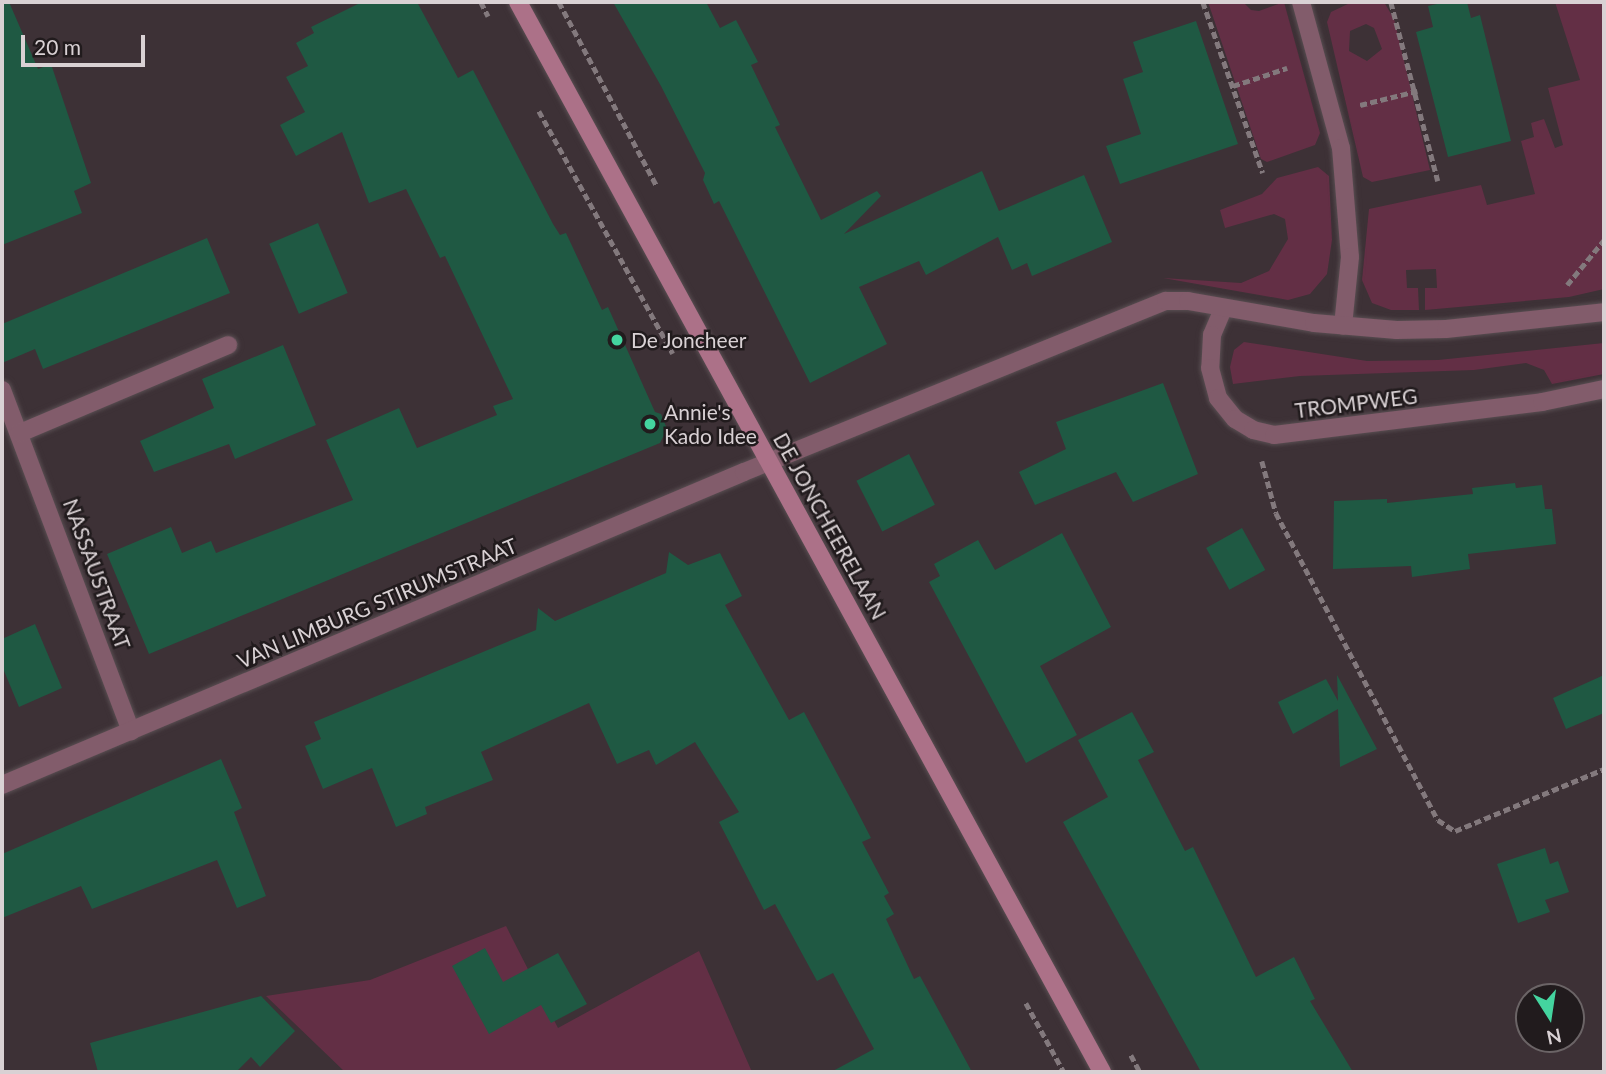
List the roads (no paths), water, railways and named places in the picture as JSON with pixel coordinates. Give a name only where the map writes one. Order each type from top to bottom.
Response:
[{"type":"main road","name":"DE JONCHEERELAAN","points":[[518,2],[1102,1072]]},
{"type":"street","points":[[1301,2],[1332,112],[1348,200],[1350,257],[1343,326]]},
{"type":"street","points":[[769,462],[1166,301],[1188,301],[1223,309],[1343,326],[1446,329],[1604,313]]},
{"type":"street","name":"TROMPWEG","points":[[1223,309],[1212,335],[1210,368],[1218,398],[1235,419],[1253,430],[1296,435],[1542,402],[1604,389]]},
{"type":"street","points":[[20,433],[228,345]]},
{"type":"street","name":"NASSAUSTRAAT","points":[[2,390],[131,731]]},
{"type":"street","name":"VAN LIMBURG STIRUMSTRAAT","points":[[2,785],[769,462]]},
{"type":"place","name":"De Joncheer","points":[[617,340]]},
{"type":"place","name":"Annie's Kado Idee","points":[[650,424]]}]
